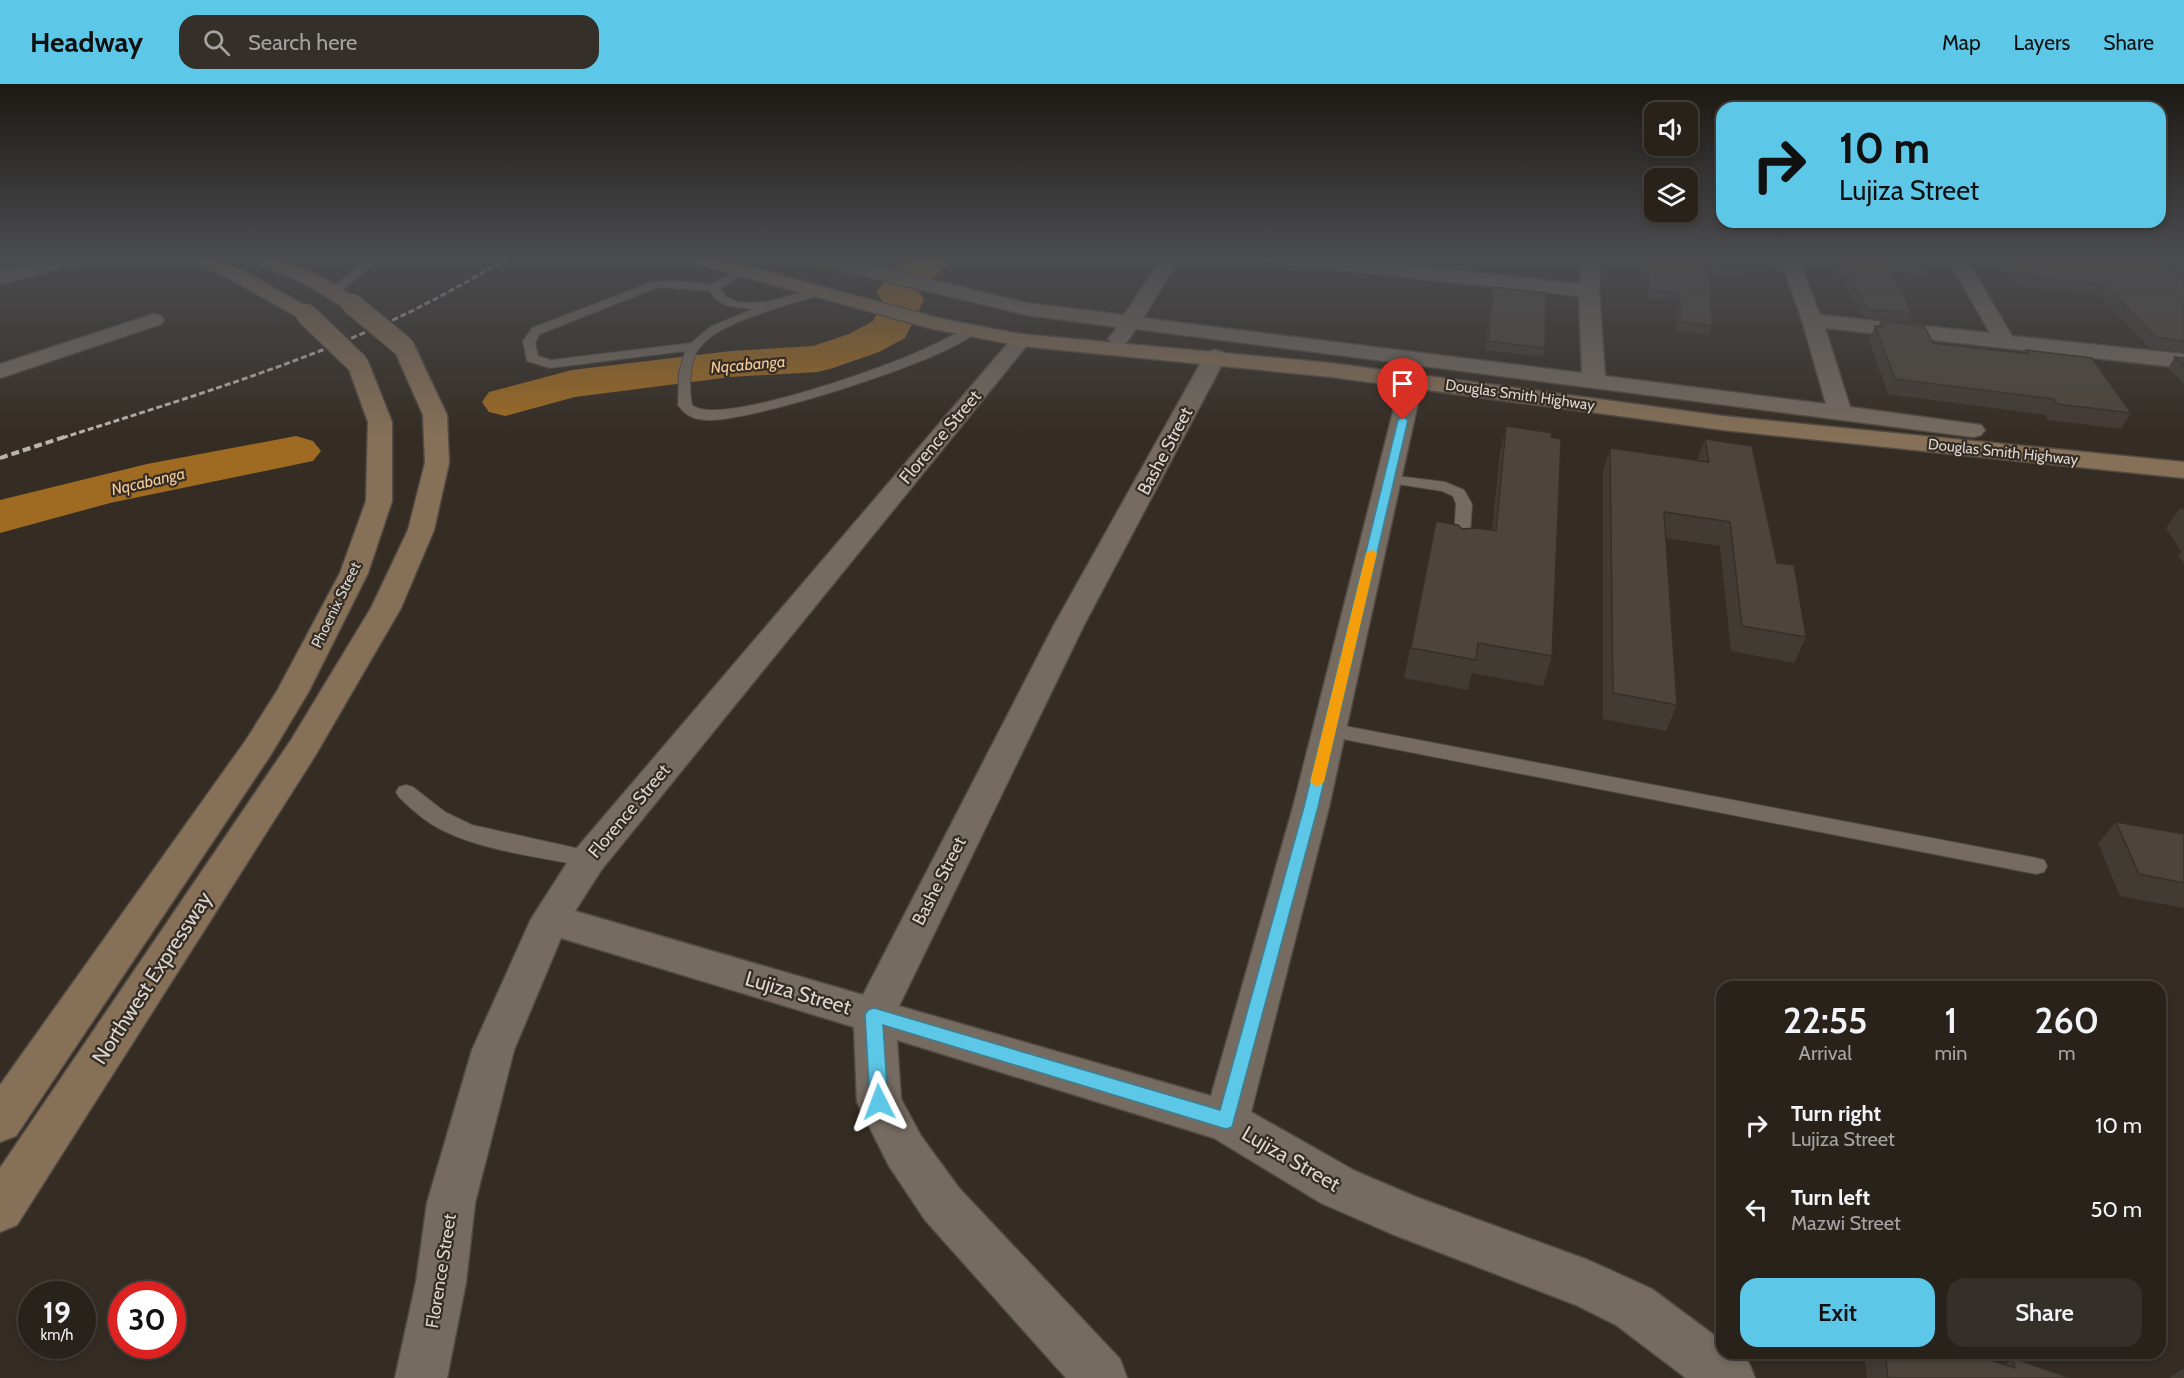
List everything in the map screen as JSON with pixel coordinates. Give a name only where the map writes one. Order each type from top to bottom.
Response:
[{"type":"main road","name":"Phoenix Street","points":[[0,1122],[258,748],[293,691],[354,573],[379,501],[380,422],[358,364],[307,315]]},
{"type":"main road","name":"Northwest Expressway","points":[[0,1209],[303,748],[386,609],[422,530],[436,463],[435,415],[422,381],[404,347],[366,315]]},
{"type":"main road","name":"Douglas Smith Highway","points":[[906,315],[971,332],[1022,340],[1215,357],[1412,380],[1723,423],[2184,470]]},
{"type":"street","points":[[1074,315],[1972,430]]},
{"type":"street","points":[[1112,348],[1135,315]]},
{"type":"street","points":[[1590,315],[1594,381]]},
{"type":"street","points":[[1810,315],[1840,413]]},
{"type":"street","points":[[1990,315],[2004,340]]},
{"type":"street","points":[[0,371],[154,320]]},
{"type":"street","points":[[1812,320],[2184,362]]},
{"type":"street","name":"Florence Street","points":[[424,1376],[452,1203],[473,1120],[493,1050],[550,919],[589,859],[1022,340]]},
{"type":"street","name":"Bashe Street","points":[[1101,1378],[942,1204],[905,1151],[879,1102],[874,1015],[926,907],[1064,636],[1215,357]]},
{"type":"street","points":[[1226,1121],[1311,807],[1412,380]]},
{"type":"street","name":"Lujiza Street","points":[[550,919],[1226,1121],[1338,1187],[1409,1218],[1588,1285],[1634,1308],[1729,1378]]},
{"type":"lane","points":[[576,315],[536,331],[528,339],[527,346],[532,358],[549,363],[692,349]]},
{"type":"lane","points":[[751,315],[718,329],[704,337],[692,349],[684,386],[684,402],[687,409],[696,414],[726,415],[832,388],[937,350],[971,332]]},
{"type":"lane","points":[[1389,479],[1445,487],[1459,493],[1464,504],[1461,552]]},
{"type":"lane","points":[[1329,730],[2036,866]]},
{"type":"lane","points":[[406,792],[428,812],[450,825],[472,833],[589,859]]},
{"type":"building","points":[[1490,315],[1546,315],[1545,348],[1488,341]]},
{"type":"building","points":[[1680,315],[1711,315],[1712,326],[1680,322]]},
{"type":"building","points":[[2134,315],[2184,315],[2184,341],[2155,337]]},
{"type":"building","points":[[1881,321],[1924,326],[1933,343],[2029,354],[2026,350],[2092,358],[2131,413],[2057,404],[2054,399],[1895,379],[1875,326],[1884,327]]},
{"type":"building","points":[[2175,357],[2184,358],[2184,366]]},
{"type":"building","points":[[1506,426],[1552,433],[1551,437],[1561,439],[1552,656],[1478,643],[1476,660],[1411,648],[1436,521],[1458,525],[1462,529],[1476,528],[1496,531]]},
{"type":"building","points":[[1705,439],[1752,446],[1777,563],[1794,565],[1806,637],[1742,626],[1730,522],[1664,512],[1677,705],[1613,693],[1610,448],[1709,462]]},
{"type":"building","points":[[2116,822],[2184,834],[2184,883],[2139,874]]},
{"type":"building","points":[[1886,1359],[1987,1359],[2015,1368],[2013,1359],[2016,1359],[2070,1378],[1888,1378]]},
{"type":"waterway","name":"Nqcabanga","points":[[505,402],[572,384],[731,364],[818,359],[864,343],[890,329],[897,315]]},
{"type":"waterway","name":"Nqcabanga","points":[[0,517],[110,488],[296,451]]},
{"type":"railway","points":[[62,438],[229,384],[353,338],[403,315]]},
{"type":"railway","points":[[0,458],[67,436]]},
{"type":"slow traffic","points":[[1317,782],[1372,553]]},
{"type":"route","points":[[879,1102],[874,1015],[1226,1121],[1311,807],[1403,420]]}]
